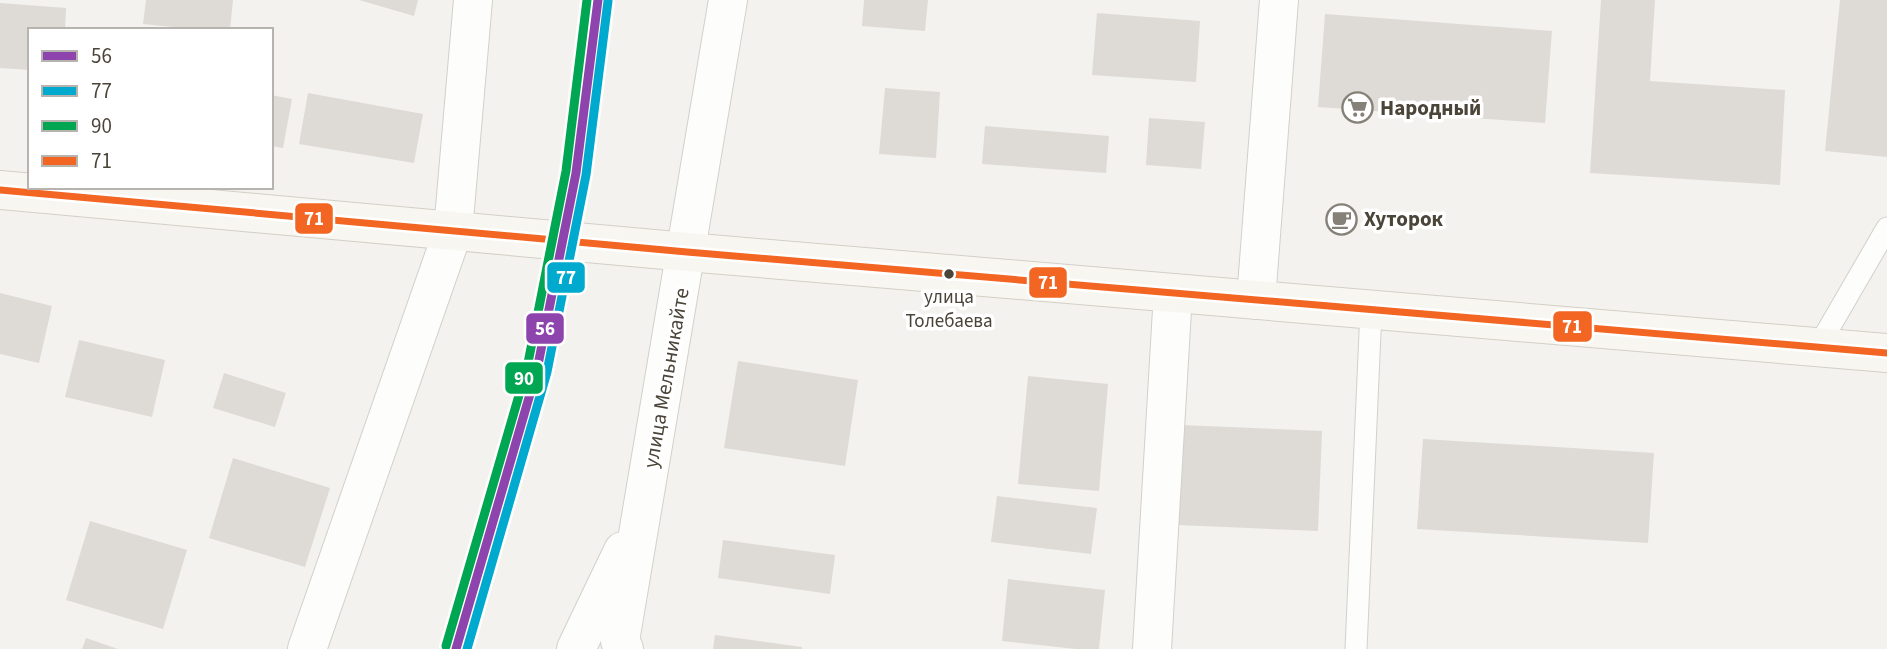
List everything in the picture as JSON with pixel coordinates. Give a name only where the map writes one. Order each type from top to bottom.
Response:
[{"type":"main road","points":[[0,190],[687,252],[1887,353]]},
{"type":"street","points":[[307,649],[453,231],[472,0]]},
{"type":"street","name":"улица Мельникайте","points":[[624,649],[620,641],[728,0]]},
{"type":"street","points":[[1256,300],[1279,0]]},
{"type":"street","points":[[1152,649],[1173,293]]},
{"type":"street","name":"улица Мельникайте","points":[[576,649],[643,508]]},
{"type":"lane","points":[[1818,347],[1887,228]]},
{"type":"lane","points":[[1356,649],[1371,310]]},
{"type":"building","points":[[146,0],[233,0],[230,28],[183,28],[143,24]]},
{"type":"building","points":[[359,0],[418,0],[414,16]]},
{"type":"building","points":[[864,0],[928,0],[925,31],[862,26]]},
{"type":"building","points":[[1601,0],[1655,0],[1650,81],[1785,90],[1780,185],[1590,173]]},
{"type":"building","points":[[1840,0],[1887,0],[1887,157],[1825,151]]},
{"type":"building","points":[[0,3],[66,8],[65,28],[28,28],[28,70],[0,68]]},
{"type":"building","points":[[1097,13],[1200,21],[1196,82],[1092,75]]},
{"type":"building","points":[[1325,14],[1552,31],[1545,123],[1318,107]]},
{"type":"building","points":[[885,88],[940,92],[936,158],[879,154]]},
{"type":"building","points":[[308,93],[423,114],[414,163],[299,144]]},
{"type":"building","points":[[273,95],[292,99],[283,148],[273,146]]},
{"type":"building","points":[[1149,118],[1205,122],[1201,169],[1146,165]]},
{"type":"building","points":[[985,126],[1109,136],[1106,173],[982,164]]},
{"type":"building","points":[[0,293],[52,306],[39,363],[0,354]]},
{"type":"building","points":[[79,340],[165,360],[152,417],[65,397]]},
{"type":"building","points":[[738,361],[858,380],[845,466],[724,448]]},
{"type":"building","points":[[224,373],[286,393],[275,427],[213,408]]},
{"type":"building","points":[[1028,376],[1108,384],[1099,491],[1018,484]]},
{"type":"building","points":[[1181,425],[1322,431],[1318,531],[1177,525]]},
{"type":"building","points":[[1423,439],[1654,453],[1648,543],[1417,529]]},
{"type":"building","points":[[233,458],[330,488],[305,567],[209,538]]},
{"type":"building","points":[[997,496],[1097,508],[1091,554],[991,542]]},
{"type":"building","points":[[90,521],[187,550],[163,629],[66,600]]},
{"type":"building","points":[[723,540],[835,555],[830,594],[718,578]]},
{"type":"building","points":[[1008,579],[1105,590],[1099,649],[1002,641]]},
{"type":"building","points":[[715,635],[802,647],[802,649],[713,649]]},
{"type":"building","points":[[86,638],[118,649],[82,649]]},
{"type":"transit line","name":"90","points":[[446,646],[527,368],[566,171],[587,0]]},
{"type":"transit line","name":"56","points":[[456,649],[537,370],[576,173],[598,0]]},
{"type":"transit line","name":"77","points":[[467,649],[547,372],[586,175],[608,1]]},
{"type":"transit line","name":"71","points":[[0,190],[687,252],[1887,353]]},
{"type":"place","name":"Народный","points":[[1357,108]]},
{"type":"place","name":"Хуторок","points":[[1341,219]]},
{"type":"place","name":"улица Толебаева","points":[[949,274]]}]
